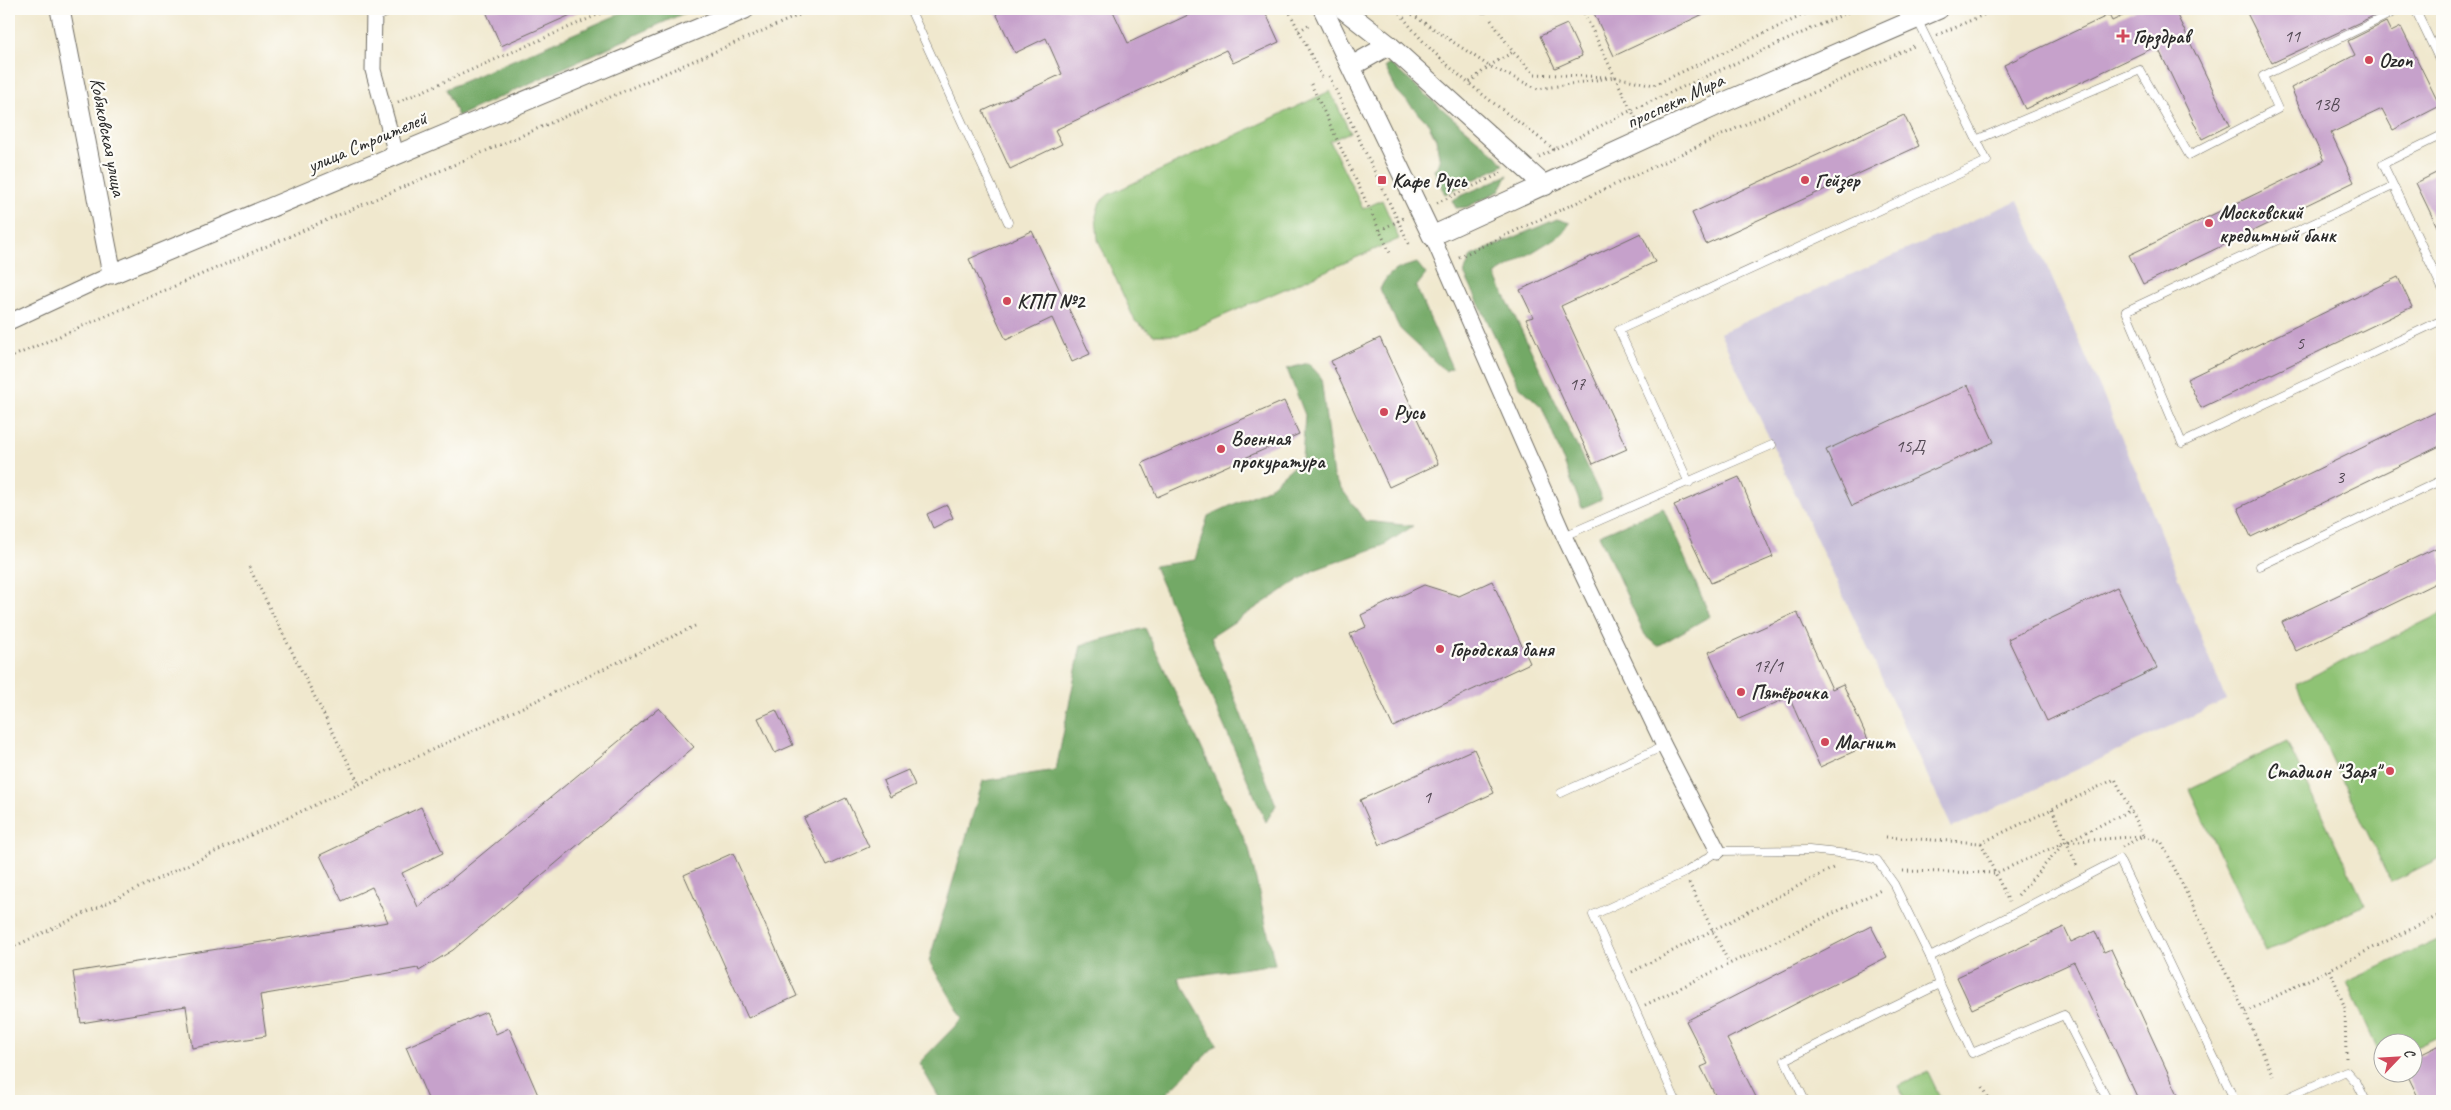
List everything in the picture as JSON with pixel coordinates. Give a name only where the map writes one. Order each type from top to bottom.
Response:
[{"type":"street","name":"Кобяковская улица","points":[[60,9],[112,274]]},
{"type":"street","name":"улица Строителей","points":[[9,322],[112,274],[745,9]]},
{"type":"street","points":[[1323,9],[1432,236],[1564,536],[1664,746],[1718,851]]},
{"type":"street","points":[[1343,9],[1389,45],[1545,186]]},
{"type":"street","name":"проспект Мира","points":[[1432,236],[1728,101],[1939,9]]},
{"type":"street","points":[[374,14],[373,70],[396,154]]},
{"type":"street","points":[[1352,66],[1389,45]]},
{"type":"lane","points":[[374,14],[394,9]]},
{"type":"lane","points":[[910,9],[1008,222]]},
{"type":"lane","points":[[1976,140],[2140,70],[2189,155],[2278,109],[2262,76],[2400,9]]},
{"type":"lane","points":[[2415,9],[2442,65]]},
{"type":"lane","points":[[1689,483],[1619,330],[1987,160],[1917,19]]},
{"type":"lane","points":[[2442,135],[2383,164],[2442,288]]},
{"type":"lane","points":[[2393,186],[2126,311],[2182,443],[2442,320]]},
{"type":"lane","points":[[1564,536],[1689,483],[1772,445]]},
{"type":"lane","points":[[2260,566],[2442,480]]},
{"type":"lane","points":[[1561,793],[1664,746]]},
{"type":"lane","points":[[1676,1101],[1593,915],[1684,873],[1718,851],[1809,850],[1858,855],[1877,860],[1894,884],[1930,957],[1940,984],[1972,1053],[2064,1015],[2108,1101]]},
{"type":"lane","points":[[1930,957],[2118,859],[2235,1101]]},
{"type":"lane","points":[[1805,1101],[1785,1060],[1940,984]]},
{"type":"lane","points":[[2280,1101],[2346,1071],[2357,1083],[2366,1101]]},
{"type":"path","points":[[384,108],[611,9]]},
{"type":"path","points":[[9,358],[813,9]]},
{"type":"path","points":[[1288,9],[1323,79]]},
{"type":"path","points":[[1398,9],[1408,25],[1450,67],[1555,150]]},
{"type":"path","points":[[1404,9],[1488,66],[1538,90],[1615,77]]},
{"type":"path","points":[[1484,9],[1513,52],[1535,74],[1615,77],[1654,85],[1816,9]]},
{"type":"path","points":[[1582,9],[1646,139]]},
{"type":"path","points":[[1380,230],[1398,220],[1555,150],[1632,110],[1855,9]]},
{"type":"path","points":[[1444,264],[1997,9]]},
{"type":"path","points":[[1470,82],[1488,66],[1513,52]]},
{"type":"path","points":[[1329,76],[1410,246]]},
{"type":"path","points":[[1311,84],[1391,255]]},
{"type":"path","points":[[249,567],[359,784]]},
{"type":"path","points":[[11,948],[695,626]]},
{"type":"path","points":[[1886,838],[1981,843],[2115,779],[2143,836]]},
{"type":"path","points":[[2052,809],[2078,869]]},
{"type":"path","points":[[1902,872],[1996,873],[2131,810]]},
{"type":"path","points":[[2119,848],[2143,836]]},
{"type":"path","points":[[2010,905],[2065,842],[2143,836],[2161,841],[2245,1012],[2274,1076]]},
{"type":"path","points":[[1981,843],[2010,905]]},
{"type":"path","points":[[1620,978],[1858,855]]},
{"type":"path","points":[[2070,874],[2086,865]]},
{"type":"path","points":[[1684,873],[1729,964]]},
{"type":"path","points":[[1634,1010],[1894,884]]},
{"type":"path","points":[[2010,905],[2027,896]]},
{"type":"path","points":[[2245,1012],[2442,914]]},
{"type":"path","points":[[2330,969],[2346,1008],[2346,1071]]},
{"type":"path","points":[[1983,1087],[1990,1101]]},
{"type":"shaded area","points":[[2018,200],[2139,478],[2226,700],[1952,828],[1720,333]]},
{"type":"green space","points":[[631,9],[693,9],[458,116],[446,89]]},
{"type":"green space","points":[[1390,64],[1497,156],[1504,165],[1445,194],[1434,170],[1440,162],[1436,139],[1428,123],[1397,91],[1385,67]]},
{"type":"green space","points":[[1330,91],[1350,132],[1330,141],[1363,209],[1382,200],[1399,239],[1179,335],[1154,335],[1135,321],[1098,240],[1096,216],[1100,202],[1108,195]]},
{"type":"green space","points":[[1508,175],[1499,191],[1467,207],[1456,208],[1452,200]]},
{"type":"green space","points":[[1557,219],[1570,223],[1562,234],[1495,275],[1602,499],[1582,508],[1542,407],[1519,386],[1464,273],[1471,256]]},
{"type":"green space","points":[[1417,263],[1426,274],[1416,287],[1452,368],[1445,371],[1400,329],[1380,289],[1394,271]]},
{"type":"green space","points":[[1308,363],[1321,377],[1333,477],[1365,521],[1413,526],[1384,545],[1314,570],[1211,637],[1276,805],[1266,822],[1154,566],[1195,560],[1208,516],[1267,489],[1302,459],[1305,415],[1287,369]]},
{"type":"green space","points":[[1663,508],[1710,616],[1658,646],[1645,635],[1599,535]]},
{"type":"green space","name":"Стадион \"Заря\"","points":[[2442,613],[2442,857],[2391,882],[2296,684]]},
{"type":"green space","points":[[1145,628],[1249,849],[1275,964],[1178,978],[1217,1044],[1159,1101],[941,1101],[919,1063],[963,1018],[929,961],[983,781],[1056,770],[1081,645]]},
{"type":"green space","points":[[2287,742],[2365,905],[2266,952],[2189,789]]},
{"type":"green space","points":[[2442,938],[2442,1035],[2424,1043],[2424,1032],[2374,1032],[2374,1042],[2347,982]]},
{"type":"green space","points":[[1928,1072],[1942,1101],[1906,1101],[1899,1086]]},
{"type":"building","points":[[485,9],[584,9],[501,46]]},
{"type":"building","points":[[994,9],[1112,9],[1128,43],[1201,9],[1264,9],[1279,42],[1233,63],[1226,50],[1055,130],[1062,144],[1010,169],[983,111],[1062,74],[1046,38],[1015,53]]},
{"type":"building","points":[[1592,9],[1714,9],[1614,56]]},
{"type":"building","points":[[2137,9],[2174,9],[2230,125],[2202,139],[2157,46],[2025,109],[2004,65],[2109,15],[2112,21]]},
{"type":"building","points":[[2245,9],[2380,9],[2382,12],[2272,63]]},
{"type":"building","points":[[2386,22],[2391,32],[2401,27],[2440,106],[2393,130],[2382,109],[2331,133],[2354,182],[2143,284],[2129,255],[2324,161],[2291,88],[2355,55],[2348,41]]},
{"type":"building","points":[[1567,24],[1582,56],[1555,68],[1540,36]]},
{"type":"building","name":"Гейзер","points":[[1904,115],[1919,146],[1706,244],[1692,213]]},
{"type":"building","points":[[2442,170],[2442,237],[2416,183]]},
{"type":"building","name":"КПП №2","points":[[1032,231],[1090,354],[1072,362],[1052,318],[1006,340],[969,259]]},
{"type":"building","points":[[1641,233],[1655,262],[1561,306],[1627,449],[1593,464],[1526,319],[1533,317],[1520,290]]},
{"type":"building","points":[[2398,277],[2412,307],[2201,408],[2187,379]]},
{"type":"building","name":"Русь","points":[[1380,338],[1438,464],[1389,487],[1331,361]]},
{"type":"building","points":[[1968,385],[1994,442],[1852,506],[1826,450]]},
{"type":"building","name":"Военная прокуратура","points":[[1284,401],[1299,434],[1157,497],[1142,463]]},
{"type":"building","points":[[2442,409],[2442,445],[2251,537],[2238,508]]},
{"type":"building","points":[[1739,477],[1773,557],[1711,583],[1674,505]]},
{"type":"building","points":[[947,505],[953,518],[933,528],[927,514]]},
{"type":"building","points":[[2442,545],[2442,580],[2296,651],[2282,622]]},
{"type":"building","name":"Городская баня","points":[[1492,581],[1530,663],[1393,727],[1350,634],[1366,627],[1361,615],[1424,585],[1459,596]]},
{"type":"building","points":[[2117,587],[2157,668],[2047,721],[2008,639]]},
{"type":"building","points":[[1797,612],[1832,689],[1843,684],[1870,744],[1820,767],[1789,697],[1739,719],[1709,652]]},
{"type":"building","points":[[659,708],[694,747],[453,950],[419,971],[418,968],[260,995],[266,1036],[192,1048],[186,1006],[81,1023],[73,972],[388,922],[372,887],[342,901],[320,855],[421,807],[443,853],[402,873],[418,907]]},
{"type":"building","points":[[776,710],[793,745],[775,753],[758,718]]},
{"type":"building","points":[[1474,749],[1494,793],[1380,845],[1360,800]]},
{"type":"building","points":[[908,770],[915,785],[890,797],[883,781]]},
{"type":"building","points":[[846,798],[869,847],[827,866],[804,818]]},
{"type":"building","points":[[733,853],[797,996],[748,1018],[684,875]]},
{"type":"building","points":[[1871,926],[1887,957],[1727,1039],[1758,1101],[1718,1101],[1701,1067],[1708,1064],[1686,1021]]},
{"type":"building","points":[[2064,927],[2071,942],[2095,931],[2104,952],[2111,949],[2181,1101],[2139,1101],[2074,962],[1972,1009],[1957,977]]},
{"type":"building","points":[[486,1012],[496,1034],[509,1028],[538,1095],[524,1101],[429,1101],[406,1047]]},
{"type":"building","points":[[2442,1044],[2442,1101],[2420,1101],[2411,1082],[2424,1082],[2424,1053]]},
{"type":"place","name":"Горздрав","points":[[2123,36]]},
{"type":"place","name":"Ozon","points":[[2369,60]]},
{"type":"place","name":"Кафе Русь","points":[[1382,180]]},
{"type":"place","name":"Гейзер","points":[[1805,180]]},
{"type":"place","name":"Московский кредитный банк","points":[[2209,223]]},
{"type":"place","name":"КПП №2","points":[[1007,301]]},
{"type":"place","name":"Русь","points":[[1384,412]]},
{"type":"place","name":"Военная прокуратура","points":[[1221,449]]},
{"type":"place","name":"Городская баня","points":[[1440,649]]},
{"type":"place","name":"Пятёрочка","points":[[1741,692]]},
{"type":"place","name":"Магнит","points":[[1825,742]]},
{"type":"place","name":"Стадион \"Заря\"","points":[[2390,771]]}]
